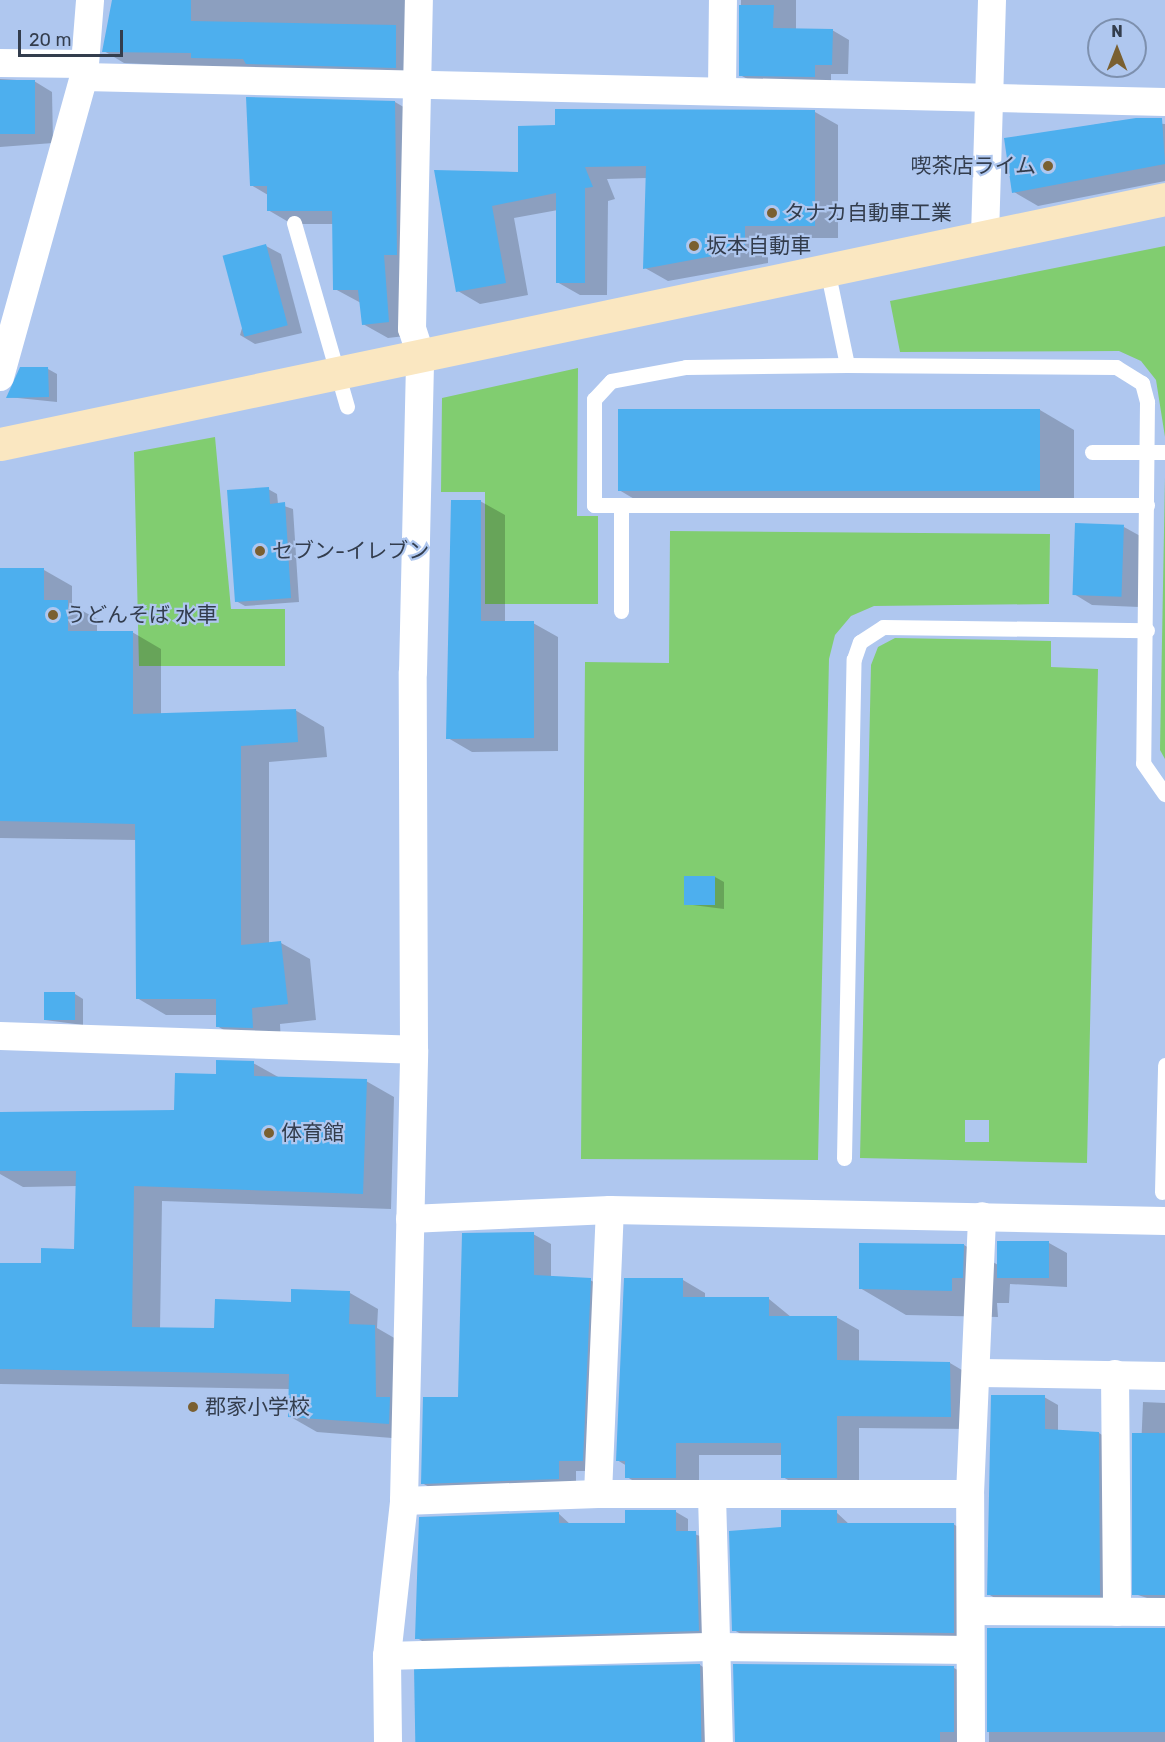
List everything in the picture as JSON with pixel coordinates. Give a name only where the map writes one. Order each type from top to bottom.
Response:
[{"type":"street","points":[[0,377],[84,70],[90,0]]},
{"type":"street","points":[[388,1742],[387,1656],[404,1501],[414,1050],[413,672],[420,353],[412,329],[419,0]]},
{"type":"street","points":[[722,91],[723,0]]},
{"type":"street","points":[[985,236],[992,0]]},
{"type":"street","points":[[0,63],[84,70],[419,84],[990,94],[1165,102]]},
{"type":"street","points":[[0,444],[420,353],[1165,199]]},
{"type":"street","points":[[0,1036],[414,1050]]},
{"type":"street","points":[[410,1219],[610,1210],[1165,1221]]},
{"type":"street","points":[[598,1494],[610,1210]]},
{"type":"street","points":[[971,1742],[970,1494],[979,1373],[982,1216]]},
{"type":"street","points":[[979,1373],[1165,1376]]},
{"type":"street","points":[[1115,1374],[1117,1612]]},
{"type":"street","points":[[404,1501],[598,1494],[712,1496],[970,1494]]},
{"type":"street","points":[[712,1496],[719,1742]]},
{"type":"street","points":[[971,1611],[1165,1612]]},
{"type":"street","points":[[387,1656],[716,1647],[970,1650]]},
{"type":"lane","points":[[294,223],[347,407]]},
{"type":"lane","points":[[827,268],[847,365]]},
{"type":"lane","points":[[1147,505],[594,505],[594,399],[610,381],[687,367],[847,365],[1125,369],[1146,392],[1147,452],[1147,505],[1147,630],[1143,763],[1165,794]]},
{"type":"lane","points":[[1092,452],[1165,452]]},
{"type":"lane","points":[[621,505],[621,612]]},
{"type":"lane","points":[[844,1158],[854,659],[860,642],[883,627],[1147,630]]},
{"type":"lane","points":[[1162,1192],[1165,1065]]},
{"type":"green space","points":[[1165,246],[1165,437],[1156,380],[1141,361],[1119,351],[900,352],[890,301]]},
{"type":"green space","points":[[578,368],[577,516],[598,516],[598,604],[485,604],[485,492],[441,492],[442,398]]},
{"type":"green space","points":[[215,437],[231,609],[285,609],[285,666],[139,666],[134,452]]},
{"type":"green space","points":[[1165,477],[1165,759],[1160,750]]},
{"type":"green space","points":[[670,531],[1050,534],[1049,604],[874,606],[851,616],[835,635],[829,659],[818,1160],[581,1159],[585,662],[669,663]],"holes":[[[684,876],[715,876],[715,905],[684,905]]]},
{"type":"green space","points":[[895,638],[1051,641],[1051,667],[1098,669],[1087,1163],[860,1158],[871,665],[878,647]],"holes":[[[965,1120],[989,1120],[989,1142],[965,1142]]]},
{"type":"building","points":[[112,0],[191,0],[191,21],[396,25],[396,68],[246,64],[243,59],[191,58],[191,53],[102,52]]},
{"type":"building","points":[[739,5],[774,5],[773,28],[833,29],[832,65],[815,65],[815,77],[739,76]]},
{"type":"building","points":[[0,80],[35,80],[35,134],[0,134]]},
{"type":"building","points":[[246,97],[395,101],[397,255],[384,255],[389,322],[362,325],[358,290],[333,290],[332,211],[267,211],[267,186],[250,186]]},
{"type":"building","points":[[555,109],[815,110],[815,226],[745,226],[745,250],[643,269],[646,166],[585,167],[593,187],[585,188],[585,283],[556,283],[556,193],[492,206],[506,283],[456,292],[434,170],[518,172],[518,126],[555,125]]},
{"type":"building","points":[[1136,118],[1162,118],[1165,164],[1012,193],[1004,138]]},
{"type":"building","points":[[266,244],[288,325],[244,337],[223,256]]},
{"type":"building","points":[[20,367],[48,367],[49,397],[6,398]]},
{"type":"building","points":[[618,409],[1040,409],[1040,491],[618,491]]},
{"type":"building","name":"セブン-イレブン","points":[[269,487],[270,504],[285,502],[291,598],[235,602],[227,490]]},
{"type":"building","points":[[451,500],[481,500],[481,621],[534,621],[534,738],[446,739]]},
{"type":"building","points":[[1075,523],[1124,525],[1121,597],[1072,595]]},
{"type":"building","points":[[0,568],[44,568],[44,600],[68,600],[68,631],[133,631],[133,714],[296,709],[298,742],[241,746],[241,945],[281,941],[288,1004],[252,1008],[253,1028],[216,1027],[216,999],[136,999],[135,824],[0,821]]},
{"type":"building","points":[[684,876],[715,876],[715,905],[684,905]]},
{"type":"building","points":[[44,992],[75,992],[75,1020],[44,1020]]},
{"type":"building","points":[[216,1060],[254,1061],[254,1076],[367,1079],[363,1194],[134,1186],[132,1327],[214,1328],[215,1299],[291,1302],[291,1289],[350,1291],[349,1324],[375,1325],[376,1397],[390,1397],[389,1424],[288,1417],[289,1374],[0,1369],[0,1263],[41,1263],[41,1248],[74,1249],[76,1171],[0,1171],[0,1112],[174,1110],[175,1073],[216,1074]]},
{"type":"building","points":[[534,1232],[534,1275],[591,1278],[583,1461],[559,1461],[559,1479],[421,1484],[423,1397],[458,1397],[462,1233]]},
{"type":"building","points":[[997,1241],[1049,1241],[1049,1278],[997,1278]]},
{"type":"building","points":[[859,1243],[964,1244],[963,1278],[952,1278],[952,1291],[859,1289]]},
{"type":"building","points":[[624,1278],[683,1278],[683,1297],[769,1297],[769,1316],[837,1316],[837,1360],[950,1362],[951,1417],[837,1416],[837,1478],[781,1478],[781,1443],[676,1443],[676,1478],[625,1478],[625,1461],[616,1461]]},
{"type":"building","points":[[991,1395],[1045,1395],[1045,1429],[1099,1432],[1100,1595],[987,1595]]},
{"type":"building","points":[[1132,1433],[1165,1433],[1165,1595],[1132,1595]]},
{"type":"building","points":[[625,1510],[676,1510],[676,1531],[696,1531],[699,1631],[415,1639],[419,1517],[559,1512],[559,1523],[625,1523]]},
{"type":"building","points":[[781,1510],[837,1510],[837,1523],[954,1523],[954,1633],[732,1631],[729,1531],[781,1527]]},
{"type":"building","points":[[987,1628],[1165,1628],[1165,1732],[987,1732]]},
{"type":"building","points":[[700,1664],[701,1742],[415,1742],[414,1669]]},
{"type":"building","points":[[733,1664],[954,1666],[954,1732],[940,1732],[940,1742],[735,1742]]},
{"type":"place","name":"喫茶店ライム","points":[[1048,166]]},
{"type":"place","name":"タナカ自動車工業","points":[[772,213]]},
{"type":"place","name":"坂本自動車","points":[[694,246]]},
{"type":"place","name":"セブン-イレブン","points":[[260,551]]},
{"type":"place","name":"うどんそば 水車","points":[[53,615]]},
{"type":"place","name":"体育館","points":[[269,1133]]},
{"type":"place","name":"郡家小学校","points":[[193,1407]]}]
